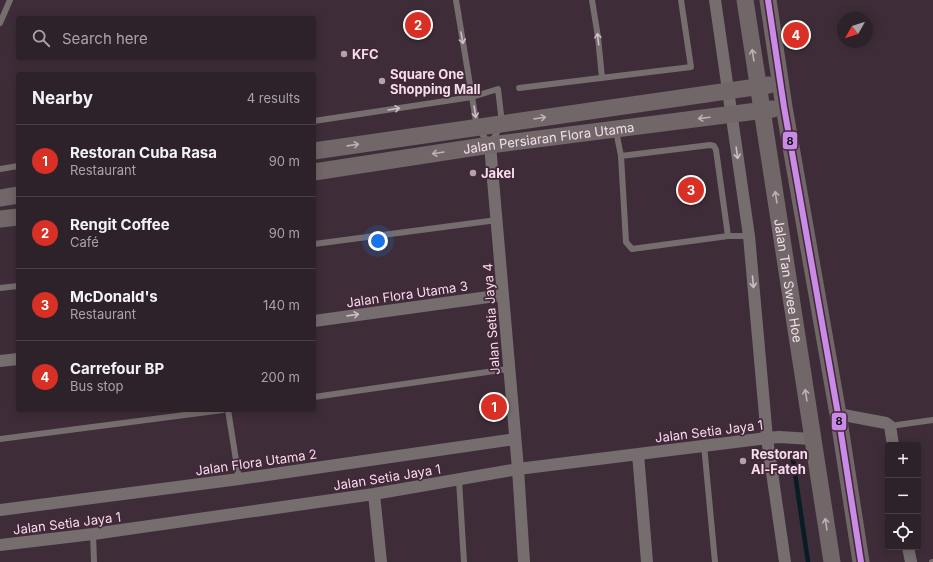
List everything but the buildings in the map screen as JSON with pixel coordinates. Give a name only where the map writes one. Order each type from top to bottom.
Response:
[{"type":"main road","name":"Jalan Tan Swee Hoe","points":[[745,0],[762,110],[806,439],[832,562]]},
{"type":"main road","name":"Jalan Tan Swee Hoe","points":[[768,0],[784,107],[838,414],[861,562]]},
{"type":"main road","name":"Jalan Persiaran Flora Utama","points":[[316,151],[781,84]]},
{"type":"main road","name":"Jalan Persiaran Flora Utama","points":[[316,172],[490,145],[784,107]]},
{"type":"main road","points":[[0,198],[16,195]]},
{"type":"main road","points":[[0,219],[16,217]]},
{"type":"street","points":[[715,0],[749,236],[766,438],[785,562]]},
{"type":"street","name":"Jalan Setia Jaya 4","points":[[490,145],[508,370],[518,469],[524,562]]},
{"type":"street","name":"Jalan Flora Utama 3","points":[[316,321],[503,295]]},
{"type":"street","points":[[0,361],[16,359]]},
{"type":"street","points":[[838,414],[882,421],[890,426],[893,442]]},
{"type":"street","name":"Jalan Setia Jaya 1","points":[[0,545],[93,534],[374,494],[518,469],[766,438],[779,437],[806,439]]},
{"type":"street","name":"Jalan Flora Utama 2","points":[[0,510],[239,479],[515,439]]},
{"type":"street","points":[[638,454],[647,562]]},
{"type":"street","points":[[374,494],[380,562]]},
{"type":"street","points":[[909,550],[911,562]]},
{"type":"lane","points":[[0,23],[10,0]]},
{"type":"lane","points":[[316,121],[472,97],[498,89],[502,123],[490,145],[477,127],[472,97],[456,0]]},
{"type":"lane","points":[[592,0],[598,37],[602,78]]},
{"type":"lane","points":[[519,88],[691,67],[682,0]]},
{"type":"lane","points":[[616,128],[621,156],[626,242],[632,249],[728,236],[749,236]]},
{"type":"lane","points":[[621,156],[710,145],[714,146],[716,150],[728,236]]},
{"type":"lane","points":[[0,169],[16,166]]},
{"type":"lane","points":[[316,244],[497,220]]},
{"type":"lane","points":[[0,288],[16,286]]},
{"type":"lane","points":[[316,397],[508,370]]},
{"type":"lane","points":[[0,439],[208,412]]},
{"type":"lane","points":[[228,412],[239,479]]},
{"type":"lane","points":[[890,426],[933,420]]},
{"type":"lane","points":[[704,445],[715,562]]},
{"type":"lane","points":[[459,480],[464,562]]},
{"type":"lane","points":[[93,534],[94,562]]},
{"type":"waterway","points":[[792,453],[808,562]]},
{"type":"transit line","name":"8","points":[[768,0],[784,107],[838,414],[861,562]]},
{"type":"place","name":"Rengit Coffee","points":[[418,25]]},
{"type":"place","name":"Carrefour BP","points":[[796,35]]},
{"type":"place","name":"KFC","points":[[344,54]]},
{"type":"place","name":"Square One Shopping Mall","points":[[382,81]]},
{"type":"place","name":"Jakel","points":[[473,173]]},
{"type":"place","name":"McDonald's","points":[[691,190]]},
{"type":"place","name":"Restoran Cuba Rasa","points":[[494,407]]},
{"type":"place","name":"Restoran Al-Fateh","points":[[743,461]]}]
